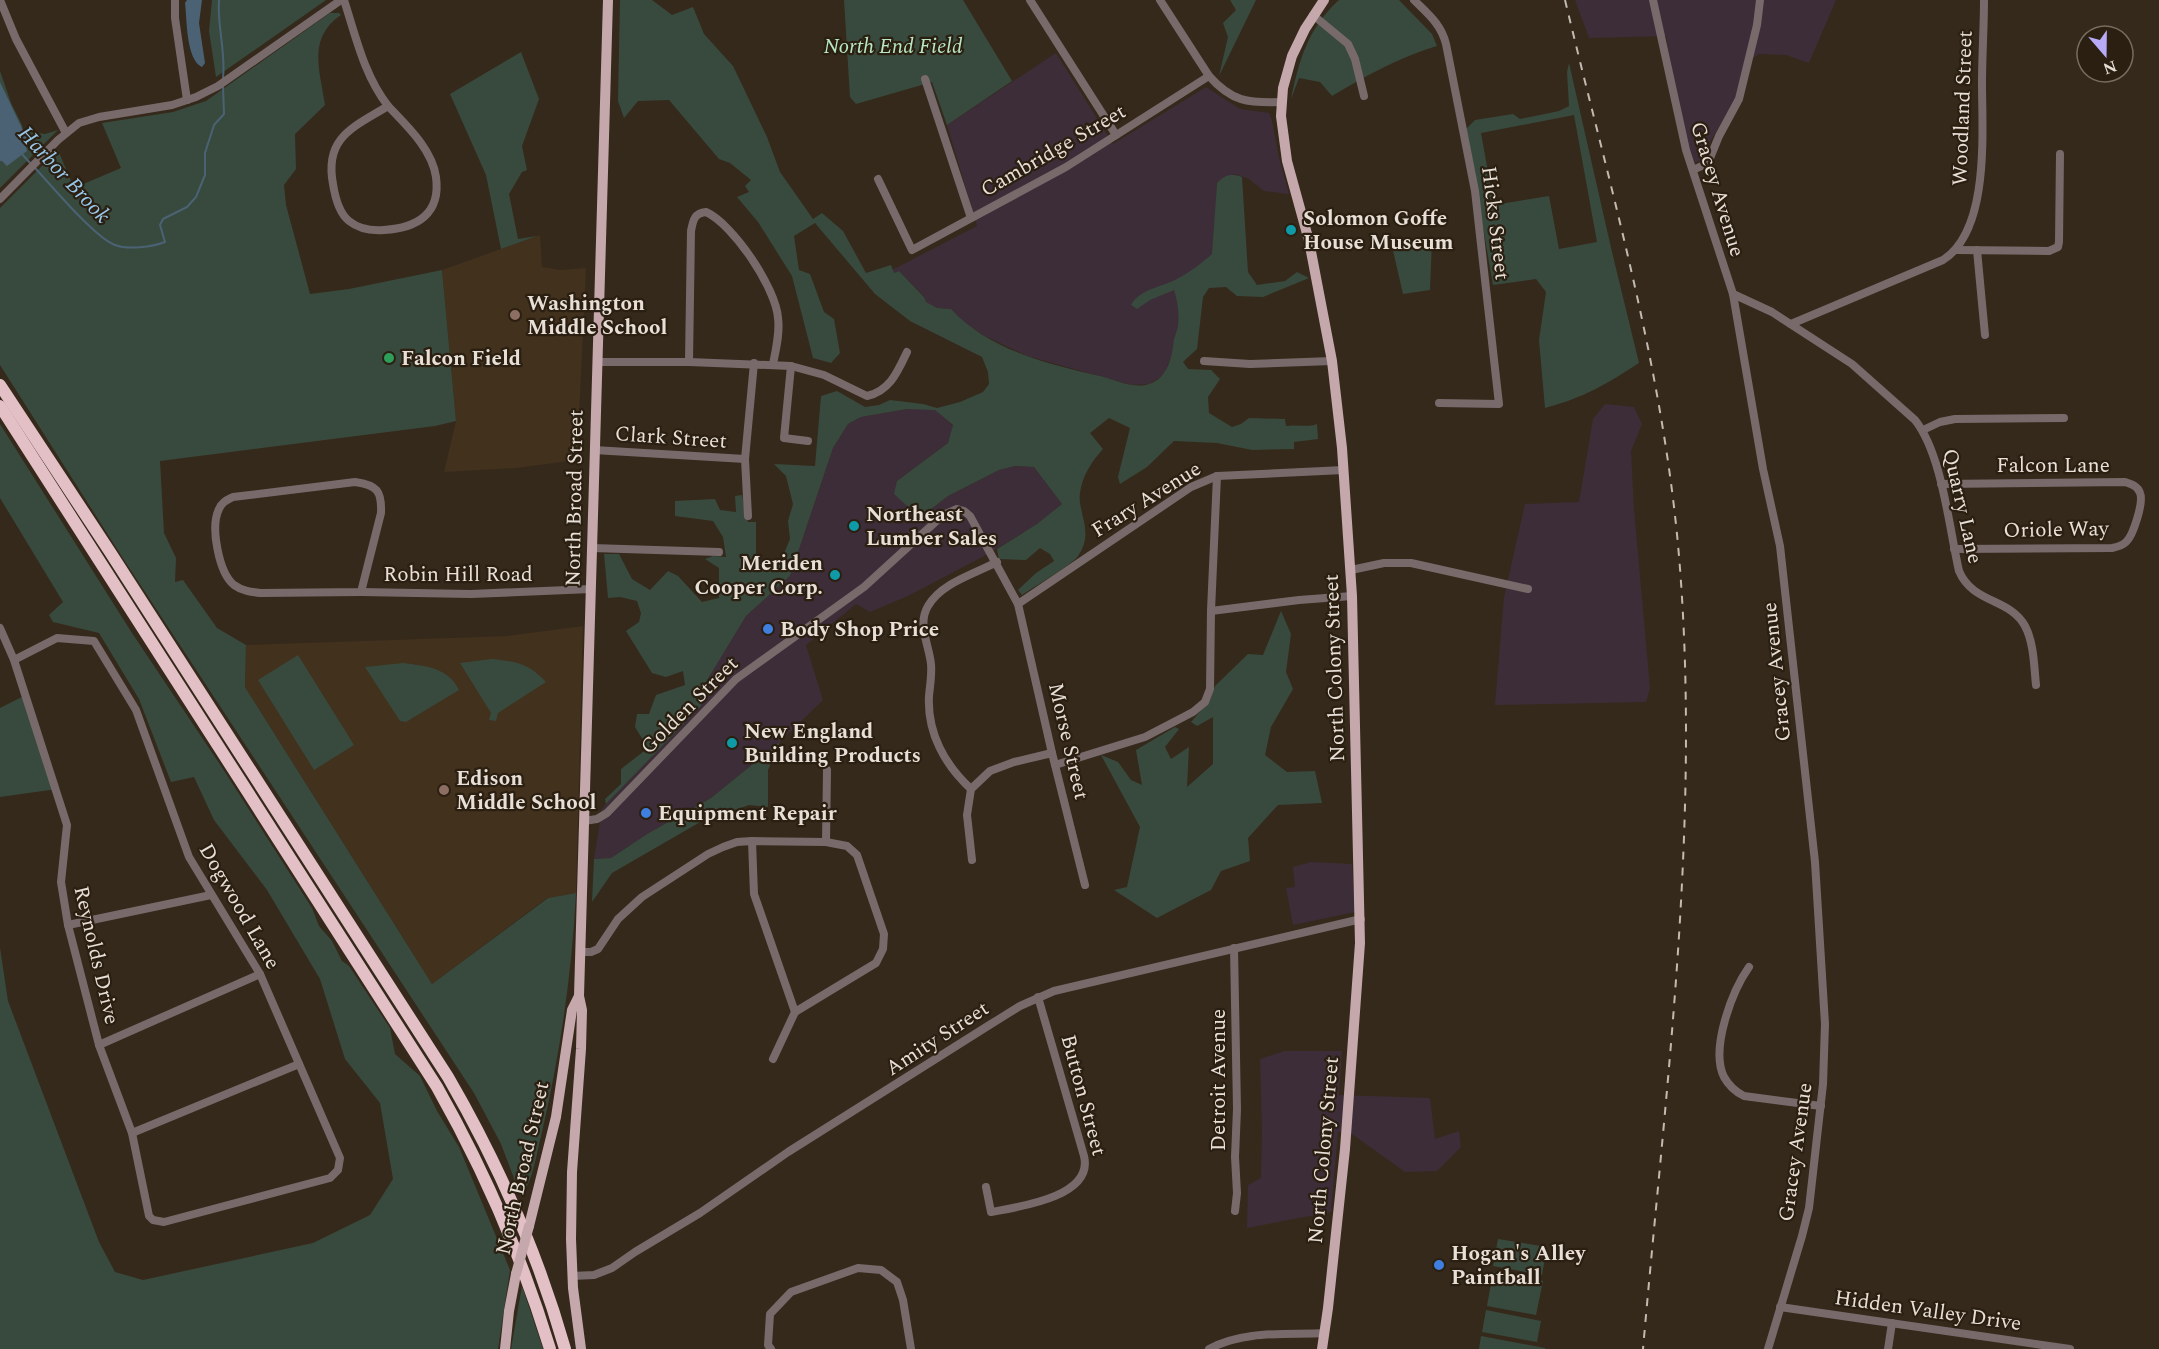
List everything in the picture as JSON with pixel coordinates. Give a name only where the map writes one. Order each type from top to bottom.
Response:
[{"type":"highway","points":[[0,385],[448,1077],[488,1150],[518,1215],[542,1276],[565,1349]]},
{"type":"highway","points":[[0,406],[437,1087],[498,1207],[528,1283],[550,1349]]},
{"type":"main road","name":"North Broad Street","points":[[581,1349],[572,1276],[571,1195],[582,1010],[579,996],[608,0]]},
{"type":"main road","name":"North Colony Street","points":[[1322,1349],[1345,1143],[1361,919],[1352,596],[1344,470],[1332,361],[1309,241],[1285,154],[1281,102],[1292,56],[1313,15],[1324,0]]},
{"type":"main road","name":"North Broad Street","points":[[505,1349],[516,1274],[560,1096],[572,1010],[579,996]]},
{"type":"main road","points":[[560,1096],[578,1098]]},
{"type":"street","points":[[0,0],[16,39],[66,133]]},
{"type":"street","points":[[175,0],[175,18],[187,100]]},
{"type":"street","points":[[0,199],[66,133],[79,123],[90,119],[160,108],[215,88],[343,0],[375,89],[415,135],[427,154],[436,176],[436,198],[429,214],[415,225],[399,229],[361,228],[348,221],[339,207],[331,175],[332,158],[337,143],[346,132],[388,106]]},
{"type":"street","points":[[1030,0],[1116,135]]},
{"type":"street","points":[[1160,0],[1217,85],[1236,98],[1260,103],[1281,102]]},
{"type":"street","name":"Hicks Street","points":[[1414,0],[1435,20],[1446,44],[1476,200],[1499,404],[1439,403]]},
{"type":"street","name":"Gracey Avenue","points":[[1653,0],[1676,112],[1733,294],[1762,469],[1780,546],[1809,804],[1825,1024],[1821,1106],[1809,1208],[1768,1349]]},
{"type":"street","points":[[1693,170],[1708,163],[1719,136],[1739,99],[1756,29],[1760,0]]},
{"type":"street","name":"Woodland Street","points":[[1956,250],[1966,232],[1973,210],[1982,167],[1984,0]]},
{"type":"street","points":[[1313,15],[1348,44],[1355,60],[1364,96]]},
{"type":"street","name":"Cambridge Street","points":[[878,178],[912,250],[1066,167],[1209,76]]},
{"type":"street","points":[[926,80],[971,218]]},
{"type":"street","points":[[1791,324],[1943,260],[1956,250],[2049,251],[2058,247],[2060,242],[2060,154]]},
{"type":"street","points":[[689,362],[693,219],[696,215],[706,212],[727,230],[747,253],[773,298],[778,318],[773,364]]},
{"type":"street","points":[[1977,250],[1985,335]]},
{"type":"street","name":"Quarry Lane","points":[[1733,294],[1758,304],[1861,370],[1923,430],[1932,450],[1941,484],[1959,571],[1968,586],[1983,597],[2014,612],[2025,624],[2031,643],[2036,685]]},
{"type":"street","points":[[597,362],[754,363],[791,366],[824,375],[867,396],[876,394],[888,385],[907,352]]},
{"type":"street","points":[[1204,361],[1250,364],[1332,361]]},
{"type":"street","points":[[748,516],[745,459],[754,363]]},
{"type":"street","points":[[791,366],[784,438],[808,441]]},
{"type":"street","points":[[1923,430],[1940,422],[1955,419],[2064,418]]},
{"type":"street","name":"Clark Street","points":[[594,450],[745,459]]},
{"type":"street","name":"Frary Avenue","points":[[1018,604],[1191,487],[1217,476],[1344,470]]},
{"type":"street","points":[[1055,765],[1145,737],[1201,707],[1208,697],[1217,476]]},
{"type":"street","name":"Robin Hill Road","points":[[361,592],[381,513],[382,500],[377,489],[355,482],[233,497],[224,502],[219,510],[216,521],[217,541],[225,575],[235,586],[246,591],[471,594],[591,589]]},
{"type":"street","name":"Falcon Lane","points":[[1941,484],[2125,482],[2137,488],[2140,493],[2142,499],[2138,514]]},
{"type":"street","name":"Golden Street","points":[[584,821],[597,819],[607,813],[735,680],[867,585],[950,511],[957,510],[970,516],[1018,604]]},
{"type":"street","name":"Oriole Way","points":[[1954,549],[2112,548],[2120,546],[2130,537],[2138,514]]},
{"type":"street","points":[[592,548],[719,552]]},
{"type":"street","points":[[971,789],[944,758],[933,734],[929,697],[930,662],[923,628],[927,608],[939,591],[997,562]]},
{"type":"street","points":[[1350,570],[1384,563],[1411,563],[1528,588]]},
{"type":"street","points":[[1211,611],[1352,596]]},
{"type":"street","name":"Morse Street","points":[[1018,604],[1085,885]]},
{"type":"street","name":"Reynolds Drive","points":[[0,628],[14,660],[67,825],[62,882],[68,925],[99,1045],[132,1133],[146,1211],[153,1220]]},
{"type":"street","name":"Dogwood Lane","points":[[14,660],[57,638],[94,642],[136,710],[189,857],[260,974],[340,1158],[338,1170],[330,1178],[164,1222],[153,1220]]},
{"type":"street","points":[[972,860],[967,814],[971,789],[990,771],[1014,762],[1052,753]]},
{"type":"street","points":[[826,842],[827,770]]},
{"type":"street","points":[[752,841],[754,894],[795,1012]]},
{"type":"street","points":[[581,952],[598,949],[629,907],[723,847],[737,842],[752,841],[826,842],[847,846],[857,855],[884,934],[884,949],[876,963],[795,1012],[773,1059]]},
{"type":"street","points":[[68,925],[211,895]]},
{"type":"street","name":"Amity Street","points":[[572,1276],[594,1275],[612,1268],[700,1213],[788,1152],[1038,997],[1054,991],[1361,919]]},
{"type":"street","name":"Detroit Avenue","points":[[1234,948],[1238,1108],[1235,1211]]},
{"type":"street","points":[[1749,967],[1737,986],[1727,1013],[1720,1057],[1724,1076],[1729,1085],[1744,1096],[1821,1106]]},
{"type":"street","points":[[99,1045],[260,974]]},
{"type":"street","name":"Button Street","points":[[986,1187],[991,1212],[1032,1205],[1051,1198],[1080,1178],[1085,1169],[1084,1156],[1038,997]]},
{"type":"street","points":[[132,1133],[299,1064]]},
{"type":"street","points":[[771,1349],[768,1346],[770,1314],[791,1292],[858,1268],[880,1270],[897,1282],[903,1300],[911,1349]]},
{"type":"street","name":"Hidden Valley Drive","points":[[1780,1307],[2070,1349]]},
{"type":"street","points":[[1888,1349],[1892,1323]]},
{"type":"street","points":[[1209,1349],[1236,1338],[1324,1333]]},
{"type":"shaded area","points":[[1575,0],[1836,0],[1809,63],[1786,55],[1759,54],[1744,64],[1735,102],[1708,145],[1706,158],[1695,163],[1682,127],[1666,36],[1589,38]]},
{"type":"shaded area","points":[[1056,53],[1113,144],[1206,87],[1240,109],[1269,113],[1272,120],[1289,194],[1264,191],[1249,179],[1234,174],[1217,182],[1213,254],[1174,290],[1178,302],[1178,328],[1174,338],[1174,349],[1164,375],[1149,384],[1132,385],[1027,356],[962,322],[951,309],[937,308],[925,302],[924,296],[899,271],[894,273],[892,270],[977,226],[947,125]]},
{"type":"shaded area","name":"Washington Middle School","points":[[540,235],[542,267],[560,270],[586,268],[577,460],[516,468],[444,472],[456,421],[442,270]]},
{"type":"shaded area","points":[[1605,404],[1634,407],[1642,424],[1631,451],[1650,688],[1646,702],[1495,705],[1504,597],[1525,504],[1579,502],[1593,419]]},
{"type":"shaded area","points":[[907,409],[935,409],[953,426],[948,443],[897,481],[926,513],[948,496],[999,470],[1015,466],[1034,467],[1062,504],[1038,524],[986,555],[908,596],[870,612],[856,604],[806,645],[823,700],[780,742],[711,798],[647,834],[611,858],[594,859],[602,809],[701,706],[703,687],[746,616],[790,576],[833,448],[848,424],[861,417]]},
{"type":"shaded area","name":"Edison Middle School","points":[[583,626],[576,893],[547,898],[432,984],[245,687],[246,645],[507,636]]},
{"type":"shaded area","points":[[1311,862],[1352,864],[1355,912],[1293,925],[1286,888],[1295,887],[1293,867]]},
{"type":"shaded area","points":[[1284,1051],[1342,1051],[1339,1095],[1430,1098],[1435,1139],[1459,1131],[1461,1147],[1437,1171],[1405,1172],[1352,1134],[1338,1132],[1331,1212],[1247,1228],[1248,1185],[1261,1178],[1260,1059]]},
{"type":"green space","points":[[212,0],[326,0],[216,77],[209,31]]},
{"type":"green space","points":[[620,0],[652,0],[672,15],[693,7],[704,34],[733,66],[767,137],[780,172],[813,219],[822,213],[843,231],[866,273],[891,265],[894,273],[899,271],[926,302],[937,308],[951,309],[966,323],[1002,346],[1064,367],[1132,385],[1149,384],[1161,377],[1170,360],[1178,326],[1178,308],[1174,290],[1150,300],[1137,309],[1131,305],[1140,295],[1182,277],[1212,254],[1217,183],[1228,176],[1242,177],[1248,272],[1257,285],[1285,281],[1297,272],[1309,278],[1263,297],[1237,296],[1226,287],[1209,288],[1203,297],[1197,349],[1183,362],[1188,369],[1211,370],[1220,379],[1208,397],[1209,413],[1232,427],[1249,418],[1285,419],[1286,426],[1317,424],[1318,439],[1294,442],[1294,449],[1252,450],[1217,443],[1174,441],[1147,467],[1120,484],[1118,477],[1130,428],[1109,418],[1090,433],[1103,449],[1088,469],[1081,487],[1080,500],[1085,531],[1083,547],[1075,560],[1022,595],[1018,590],[1036,573],[1054,561],[1050,554],[1040,548],[1026,560],[999,559],[997,549],[1037,524],[1062,504],[1034,467],[1015,466],[999,470],[948,496],[926,513],[916,514],[894,494],[897,481],[948,443],[953,425],[935,410],[907,409],[861,417],[848,424],[833,448],[790,576],[746,616],[703,687],[701,706],[606,804],[605,799],[621,784],[621,769],[648,748],[635,727],[637,714],[649,714],[656,695],[685,685],[683,671],[666,677],[652,673],[626,631],[639,622],[641,613],[637,601],[620,597],[608,598],[604,554],[619,554],[632,579],[650,590],[668,571],[678,576],[702,602],[719,598],[719,568],[705,559],[713,556],[726,557],[723,537],[713,521],[675,516],[675,501],[715,499],[720,510],[736,512],[735,496],[742,495],[748,522],[756,522],[756,565],[778,568],[790,539],[788,521],[793,504],[786,476],[774,464],[815,466],[821,396],[837,391],[865,407],[879,405],[890,400],[937,408],[960,402],[983,392],[989,384],[988,372],[982,357],[910,321],[875,294],[815,223],[794,236],[799,270],[810,274],[824,312],[834,319],[840,353],[831,363],[813,358],[792,276],[758,222],[737,197],[749,192],[745,186],[751,180],[730,163],[719,159],[669,100],[638,101],[624,118],[618,101]]},
{"type":"green space","name":"North End Field","points":[[844,0],[963,0],[1012,81],[947,125],[932,82],[856,104],[850,97]]},
{"type":"green space","points":[[1230,0],[1256,0],[1219,76],[1228,37],[1223,23],[1236,10]]},
{"type":"green space","points":[[1339,0],[1399,0],[1432,34],[1437,46],[1396,61],[1332,96],[1320,82],[1299,78],[1291,99],[1306,45],[1328,11]]},
{"type":"green space","name":"Falcon Field","points":[[330,13],[341,15],[323,34],[318,56],[325,105],[295,134],[296,169],[284,185],[286,205],[310,294],[349,289],[442,270],[456,421],[435,426],[160,461],[164,533],[176,558],[175,582],[183,580],[217,628],[246,645],[245,687],[432,984],[548,898],[576,893],[568,983],[554,1073],[534,1166],[521,1197],[501,1144],[474,1093],[126,563],[0,365],[0,208],[58,150],[74,188],[121,168],[102,123],[173,112],[206,101]]},
{"type":"green space","points":[[521,52],[539,99],[522,146],[527,170],[522,172],[509,194],[518,239],[537,236],[501,249],[486,175],[450,94]]},
{"type":"green space","points":[[1569,63],[1639,363],[1594,390],[1545,408],[1539,340],[1546,292],[1536,279],[1493,285],[1466,129],[1475,120],[1513,114],[1520,119],[1559,111],[1569,106],[1567,72]],"holes":[[[1574,115],[1597,242],[1559,249],[1549,196],[1494,205],[1481,133]]]},
{"type":"green space","points":[[0,71],[23,131],[45,134],[58,130],[0,188]]},
{"type":"green space","points":[[1432,239],[1430,290],[1403,294],[1392,246]]},
{"type":"green space","points":[[0,424],[132,633],[312,908],[319,926],[332,941],[342,961],[349,966],[390,1028],[395,1054],[420,1076],[437,1111],[459,1147],[510,1270],[498,1349],[0,1349],[0,948],[8,1001],[99,1242],[115,1272],[143,1280],[313,1243],[370,1215],[393,1179],[380,1103],[345,1059],[320,979],[267,890],[214,820],[194,777],[171,782],[139,699],[99,633],[53,622],[49,615],[63,602],[0,498]]},
{"type":"green space","points":[[1281,611],[1291,634],[1286,672],[1293,689],[1271,727],[1265,755],[1287,772],[1315,771],[1322,803],[1278,805],[1248,838],[1250,861],[1221,871],[1211,890],[1157,918],[1114,890],[1127,887],[1140,827],[1101,755],[1118,762],[1131,780],[1142,785],[1136,750],[1175,727],[1179,729],[1165,747],[1171,759],[1189,747],[1187,787],[1213,764],[1213,717],[1197,726],[1191,722],[1210,700],[1215,686],[1248,654],[1263,655]]},
{"type":"green space","points":[[298,655],[354,745],[314,770],[258,680]]},
{"type":"green space","points":[[492,659],[522,664],[546,682],[498,713],[496,721],[489,720],[491,713],[460,663]]},
{"type":"green space","points":[[403,663],[442,672],[449,676],[459,690],[406,722],[400,721],[365,667]]},
{"type":"green space","points":[[28,694],[57,789],[0,797],[0,708]]},
{"type":"green space","points":[[780,742],[768,770],[768,807],[749,805],[702,821],[612,873],[592,902],[594,859],[611,858],[647,834],[711,798]]},
{"type":"green space","points":[[1498,1239],[1547,1247],[1542,1275],[1493,1266]]},
{"type":"green space","points":[[1493,1272],[1543,1281],[1536,1315],[1487,1306]]},
{"type":"green space","points":[[522,1286],[543,1349],[511,1349]]},
{"type":"green space","points":[[1486,1310],[1541,1321],[1537,1342],[1482,1332]]},
{"type":"green space","points":[[1481,1336],[1545,1348],[1545,1349],[1479,1349]]},
{"type":"water","points":[[187,0],[202,0],[199,23],[205,63],[202,67],[197,63],[190,48],[185,3]]},
{"type":"water","points":[[0,82],[29,143],[26,147],[27,151],[7,166],[0,161]]},
{"type":"waterway","name":"Harbor Brook","points":[[219,0],[223,78]]},
{"type":"waterway","name":"Harbor Brook","points":[[35,168],[85,222],[106,240],[120,247],[133,248],[165,242],[160,225],[163,219],[187,207],[196,197],[205,175],[205,153],[214,125],[224,114],[223,86]]},
{"type":"waterway","name":"Harbor Brook","points":[[21,153],[31,164]]},
{"type":"railway","points":[[1565,0],[1632,276],[1661,415],[1679,556],[1685,655],[1686,755],[1678,953],[1643,1349]]},
{"type":"place","name":"Solomon Goffe House Museum","points":[[1291,230]]},
{"type":"place","name":"Washington Middle School","points":[[515,315]]},
{"type":"place","name":"Falcon Field","points":[[389,358]]},
{"type":"place","name":"Northeast Lumber Sales","points":[[854,526]]},
{"type":"place","name":"Meriden Cooper Corp.","points":[[835,575]]},
{"type":"place","name":"Body Shop Price","points":[[768,629]]},
{"type":"place","name":"New England Building Products","points":[[732,743]]},
{"type":"place","name":"Edison Middle School","points":[[444,790]]},
{"type":"place","name":"Equipment Repair","points":[[646,813]]},
{"type":"place","name":"Hogan's Alley Paintball","points":[[1439,1265]]}]
